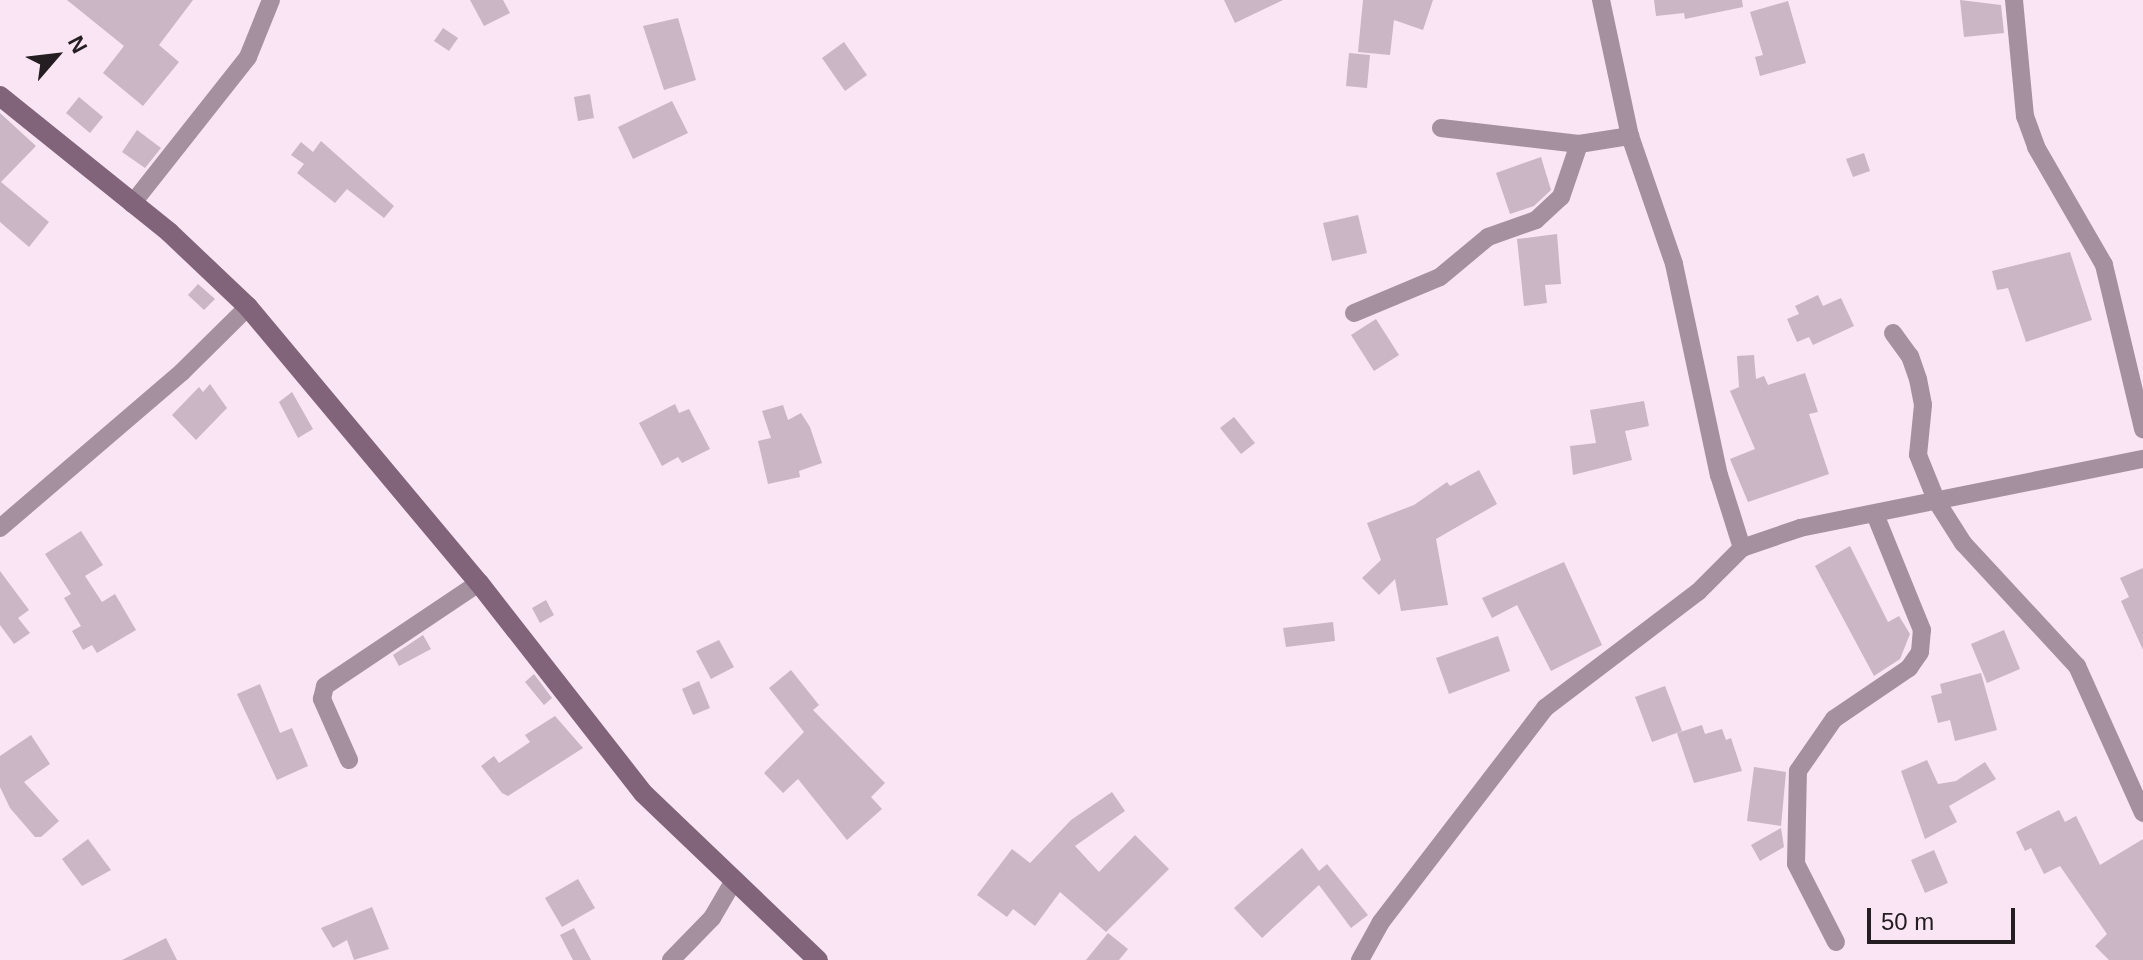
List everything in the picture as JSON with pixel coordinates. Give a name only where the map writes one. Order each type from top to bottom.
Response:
[{"type":"street","points":[[132,204],[248,57],[271,0]]},
{"type":"street","points":[[1601,0],[1630,136],[1674,264],[1719,475],[1742,548]]},
{"type":"street","points":[[2014,0],[2019,89],[2025,116],[2043,159],[2104,265],[2143,429]]},
{"type":"street","points":[[0,96],[132,204],[248,307],[479,583],[643,793],[818,960]]},
{"type":"street","points":[[1441,128],[1579,144],[1630,136]]},
{"type":"street","points":[[1354,313],[1440,277],[1488,237],[1536,220],[1561,197],[1579,144]]},
{"type":"street","points":[[0,528],[182,372],[248,307]]},
{"type":"street","points":[[1893,333],[1910,356],[1918,379],[1923,405],[1918,455],[1937,502],[1983,566],[2077,666],[2143,813]]},
{"type":"street","points":[[1360,960],[1381,922],[1545,708],[1687,601],[1742,548],[1766,536],[2143,459]]},
{"type":"street","points":[[1836,942],[1796,864],[1798,771],[1834,719],[1909,668],[1920,652],[1922,630],[1875,514]]},
{"type":"street","points":[[349,760],[322,699],[325,686],[479,583]]},
{"type":"street","points":[[671,960],[712,918],[733,882]]},
{"type":"building","points":[[67,0],[193,0],[159,45],[179,62],[143,106],[103,73],[124,46]]},
{"type":"building","points":[[470,0],[503,0],[510,13],[484,26]]},
{"type":"building","points":[[1224,0],[1283,0],[1235,23]]},
{"type":"building","points":[[1363,0],[1433,0],[1423,30],[1394,20],[1390,55],[1358,52]]},
{"type":"building","points":[[1654,0],[1742,0],[1743,7],[1685,19],[1684,13],[1656,16]]},
{"type":"building","points":[[1960,0],[2001,5],[2004,33],[1964,37]]},
{"type":"building","points":[[1788,1],[1806,63],[1760,76],[1755,57],[1763,55],[1750,12]]},
{"type":"building","points":[[678,18],[696,80],[664,90],[643,26]]},
{"type":"building","points":[[443,28],[458,38],[449,51],[434,41]]},
{"type":"building","points":[[844,42],[867,75],[845,91],[822,58]]},
{"type":"building","points":[[1349,53],[1370,55],[1367,88],[1346,86]]},
{"type":"building","points":[[590,94],[594,118],[578,121],[574,97]]},
{"type":"building","points":[[79,97],[103,117],[90,133],[66,113]]},
{"type":"building","points":[[672,101],[688,133],[633,159],[618,127]]},
{"type":"building","points":[[0,113],[36,146],[1,182],[49,222],[29,247],[0,222]]},
{"type":"building","points":[[137,130],[161,148],[145,168],[122,152]]},
{"type":"building","points":[[321,141],[394,206],[384,218],[347,189],[335,203],[297,173],[304,164],[291,155],[301,142],[313,152]]},
{"type":"building","points":[[1864,153],[1870,171],[1853,177],[1846,159]]},
{"type":"building","points":[[1541,157],[1551,190],[1534,206],[1510,214],[1496,173]]},
{"type":"building","points":[[1358,215],[1367,253],[1332,261],[1323,223]]},
{"type":"building","points":[[1557,234],[1561,284],[1545,285],[1547,303],[1524,306],[1517,239]]},
{"type":"building","points":[[2070,252],[2092,320],[2026,342],[2008,288],[1997,290],[1992,271]]},
{"type":"building","points":[[198,284],[215,299],[204,310],[188,295]]},
{"type":"building","points":[[1818,295],[1823,306],[1841,298],[1854,326],[1813,345],[1809,337],[1797,342],[1787,319],[1799,314],[1795,306]]},
{"type":"building","points":[[1376,319],[1399,355],[1374,371],[1351,335]]},
{"type":"building","points":[[1754,355],[1756,379],[1764,376],[1768,385],[1805,373],[1818,412],[1809,414],[1829,474],[1748,502],[1730,459],[1755,449],[1730,391],[1739,387],[1737,356]]},
{"type":"building","points":[[210,384],[227,408],[196,440],[172,415],[199,387],[203,392]]},
{"type":"building","points":[[292,392],[313,429],[298,438],[279,402]]},
{"type":"building","points":[[1644,401],[1649,426],[1625,431],[1632,460],[1573,475],[1570,446],[1596,443],[1590,410]]},
{"type":"building","points":[[675,404],[679,413],[689,409],[710,449],[682,463],[678,457],[662,466],[639,423]]},
{"type":"building","points":[[783,405],[788,420],[801,413],[810,427],[822,463],[799,471],[800,477],[768,484],[758,441],[771,438],[762,411]]},
{"type":"building","points":[[1234,417],[1255,443],[1241,454],[1220,428]]},
{"type":"building","points":[[1479,470],[1497,504],[1436,539],[1448,605],[1401,611],[1395,579],[1379,595],[1362,578],[1381,560],[1367,523],[1414,505],[1447,482],[1450,486]]},
{"type":"building","points":[[81,531],[103,565],[85,576],[102,602],[115,594],[136,630],[97,653],[92,645],[83,650],[72,631],[81,626],[64,598],[71,594],[45,554]]},
{"type":"building","points":[[1850,546],[1888,622],[1899,616],[1910,634],[1900,659],[1874,676],[1815,566]]},
{"type":"building","points":[[1564,562],[1602,645],[1551,671],[1517,605],[1492,618],[1482,598]]},
{"type":"building","points":[[2143,568],[2143,650],[2121,601],[2129,597],[2120,578]]},
{"type":"building","points":[[0,571],[29,610],[18,618],[30,633],[14,644],[0,625]]},
{"type":"building","points":[[546,600],[554,615],[540,623],[532,608]]},
{"type":"building","points":[[1333,622],[1335,641],[1286,647],[1283,628]]},
{"type":"building","points":[[2004,630],[2020,669],[1987,683],[1971,644]]},
{"type":"building","points":[[423,635],[431,649],[399,666],[393,655]]},
{"type":"building","points":[[1498,636],[1510,671],[1449,694],[1436,658]]},
{"type":"building","points":[[719,640],[734,667],[711,679],[696,651]]},
{"type":"building","points":[[791,670],[819,705],[813,710],[885,783],[871,797],[882,809],[847,840],[798,779],[783,793],[764,773],[804,732],[769,688]]},
{"type":"building","points":[[1981,673],[1997,730],[1955,741],[1950,720],[1938,723],[1931,696],[1942,693],[1940,684]]},
{"type":"building","points":[[534,674],[552,698],[544,705],[525,682]]},
{"type":"building","points":[[699,681],[710,708],[693,715],[682,689]]},
{"type":"building","points":[[260,684],[280,733],[292,728],[308,766],[277,780],[237,694]]},
{"type":"building","points":[[1665,686],[1682,731],[1652,742],[1635,697]]},
{"type":"building","points":[[555,716],[583,748],[508,796],[502,793],[481,766],[494,756],[499,763],[530,742],[525,735]]},
{"type":"building","points":[[1702,725],[1705,734],[1722,729],[1726,740],[1731,738],[1742,771],[1694,783],[1677,733]]},
{"type":"building","points":[[31,735],[50,764],[24,782],[59,821],[41,837],[35,837],[10,808],[0,787],[0,756]]},
{"type":"building","points":[[1927,760],[1938,784],[1956,781],[1985,762],[1996,779],[1949,806],[1957,822],[1925,839],[1901,771]]},
{"type":"building","points":[[1754,767],[1786,772],[1781,826],[1747,821]]},
{"type":"building","points":[[1112,792],[1125,811],[1075,846],[1099,872],[1135,835],[1169,869],[1106,932],[1060,892],[1035,926],[1013,909],[1007,917],[977,895],[1012,849],[1030,863],[1071,820]]},
{"type":"building","points":[[2059,810],[2065,822],[2076,816],[2100,865],[2143,839],[2143,960],[2109,960],[2095,946],[2107,934],[2060,866],[2044,874],[2031,848],[2025,851],[2016,832]]},
{"type":"building","points":[[1781,828],[1784,847],[1760,861],[1751,845]]},
{"type":"building","points":[[88,839],[111,870],[82,886],[62,859]]},
{"type":"building","points":[[1302,848],[1319,871],[1327,864],[1368,915],[1351,928],[1319,885],[1262,938],[1234,908]]},
{"type":"building","points":[[1934,850],[1948,883],[1925,893],[1911,860]]},
{"type":"building","points":[[578,879],[595,908],[562,927],[545,898]]},
{"type":"building","points":[[372,907],[389,949],[354,960],[347,940],[333,948],[321,928]]},
{"type":"building","points":[[574,928],[591,960],[573,960],[560,935]]},
{"type":"building","points":[[1108,933],[1128,949],[1119,960],[1086,960]]},
{"type":"building","points":[[166,938],[177,960],[122,960]]}]
